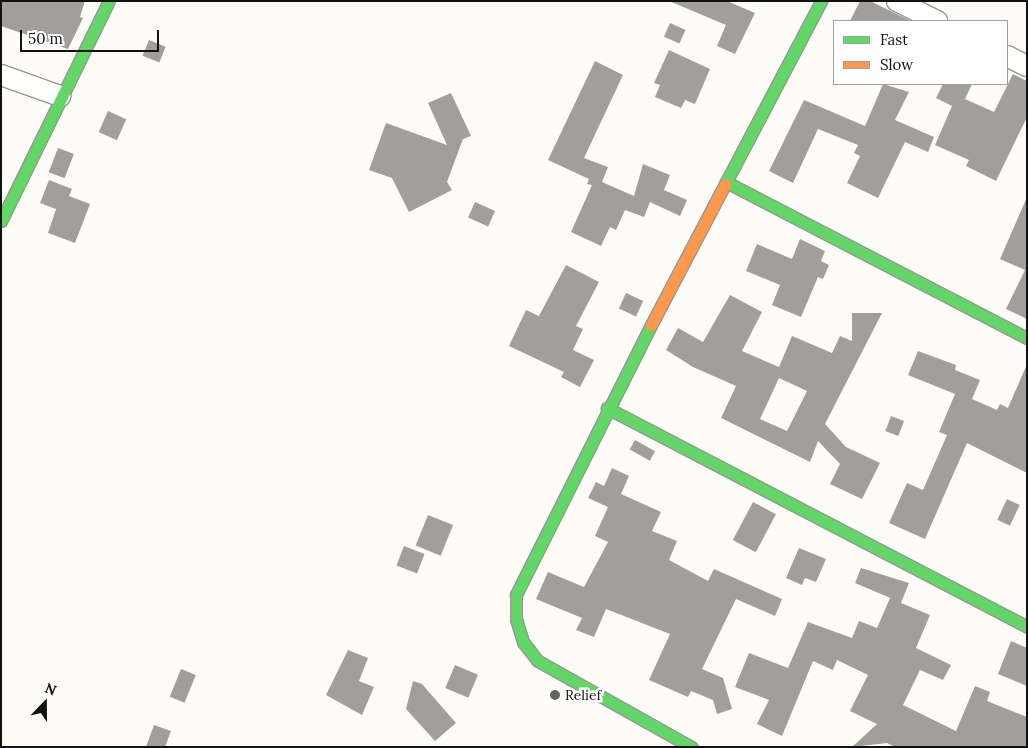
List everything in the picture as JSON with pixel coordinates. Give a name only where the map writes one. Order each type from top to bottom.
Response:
[{"type":"street","points":[[1,221],[60,96],[108,1]]},
{"type":"street","points":[[691,747],[538,661],[523,642],[516,619],[516,595],[526,569],[607,408],[821,1]]},
{"type":"street","points":[[897,1],[936,20]]},
{"type":"street","points":[[1008,56],[1027,66]]},
{"type":"street","points":[[1,75],[60,96]]},
{"type":"street","points":[[726,182],[1027,338]]},
{"type":"street","points":[[607,408],[1027,627]]},
{"type":"building","points":[[1,1],[85,1],[80,17],[83,18],[68,49],[1,26]]},
{"type":"building","points":[[669,1],[727,1],[755,13],[735,54],[717,46],[726,25]]},
{"type":"building","points":[[860,1],[870,1],[909,20],[850,20]]},
{"type":"building","points":[[670,23],[686,30],[679,44],[664,37]]},
{"type":"building","points":[[149,40],[166,47],[159,63],[143,56]]},
{"type":"building","points":[[669,50],[710,69],[695,104],[685,100],[681,108],[655,97],[660,85],[654,83]]},
{"type":"building","points":[[595,61],[623,75],[584,158],[608,167],[602,182],[634,196],[643,164],[670,175],[664,190],[687,200],[680,216],[650,202],[644,217],[625,210],[616,230],[610,227],[601,246],[571,232],[592,185],[587,184],[589,179],[548,160]]},
{"type":"building","points":[[1013,74],[1027,81],[1027,117],[996,181],[966,166],[969,160],[935,145],[952,106],[936,98],[942,85],[972,85],[965,99],[994,112]]},
{"type":"building","points":[[883,85],[886,85],[909,92],[895,120],[934,137],[928,152],[905,142],[878,198],[847,183],[860,156],[854,153],[858,145],[818,129],[793,183],[769,171],[804,100],[865,126]]},
{"type":"building","points":[[451,93],[471,136],[463,139],[447,182],[452,190],[409,212],[392,178],[369,170],[386,123],[447,145],[428,103]]},
{"type":"building","points":[[108,111],[126,119],[117,140],[99,132]]},
{"type":"building","points":[[58,148],[74,154],[65,178],[49,172]]},
{"type":"building","points":[[49,180],[72,189],[69,196],[90,204],[75,243],[48,233],[56,209],[40,203]]},
{"type":"building","points":[[1027,197],[1027,319],[1006,309],[1025,270],[1000,259]]},
{"type":"building","points":[[475,202],[495,211],[488,226],[468,218]]},
{"type":"building","points":[[800,239],[825,251],[821,261],[829,265],[823,279],[818,277],[801,317],[772,305],[780,285],[746,271],[757,244],[792,259]]},
{"type":"building","points":[[566,265],[599,282],[576,326],[583,329],[573,350],[594,360],[580,387],[561,377],[564,372],[509,346],[526,310],[539,316]]},
{"type":"building","points":[[626,293],[643,301],[636,316],[619,308]]},
{"type":"building","points":[[730,295],[762,312],[742,351],[779,367],[792,336],[832,353],[840,336],[852,341],[852,313],[882,313],[825,424],[846,447],[880,463],[862,499],[830,484],[840,464],[818,441],[810,462],[721,418],[736,386],[693,367],[666,350],[678,328],[703,342]],"holes":[[[779,378],[807,391],[787,431],[760,419]]]},
{"type":"building","points":[[918,351],[956,365],[955,370],[980,380],[972,399],[997,410],[1000,404],[1008,408],[1027,364],[1027,473],[967,443],[925,539],[889,523],[907,483],[923,490],[947,435],[939,432],[955,394],[908,375]]},
{"type":"building","points":[[891,416],[904,421],[898,436],[885,431]]},
{"type":"building","points":[[635,440],[655,451],[650,461],[630,450]]},
{"type":"building","points":[[612,468],[629,476],[621,494],[661,512],[652,531],[677,541],[669,560],[708,581],[714,569],[782,599],[775,616],[736,599],[702,669],[723,678],[732,709],[717,714],[713,700],[691,691],[688,697],[649,680],[670,634],[606,609],[594,637],[576,630],[582,618],[536,599],[548,572],[584,587],[608,542],[595,536],[608,507],[588,498],[596,482],[604,486]]},
{"type":"building","points":[[1007,499],[1020,505],[1010,526],[997,520]]},
{"type":"building","points":[[753,502],[776,514],[756,552],[733,540]]},
{"type":"building","points":[[428,515],[453,525],[441,556],[416,546]]},
{"type":"building","points":[[404,546],[425,554],[417,573],[396,566]]},
{"type":"building","points":[[799,548],[826,559],[816,582],[805,578],[802,585],[786,578]]},
{"type":"building","points":[[861,568],[909,583],[901,603],[930,615],[916,648],[951,665],[943,680],[920,670],[903,705],[956,731],[975,686],[990,692],[987,701],[1027,717],[1027,747],[895,747],[887,743],[852,747],[877,724],[850,711],[868,675],[837,660],[833,670],[813,661],[782,736],[757,724],[769,700],[735,687],[749,653],[788,668],[808,622],[852,638],[859,621],[877,628],[890,598],[895,600],[855,583]]},
{"type":"building","points":[[1011,641],[1027,648],[1027,686],[998,674]]},
{"type":"building","points":[[348,650],[368,658],[359,681],[374,687],[362,715],[326,695]]},
{"type":"building","points":[[455,665],[478,675],[468,698],[445,688]]},
{"type":"building","points":[[181,669],[196,675],[185,703],[170,697]]},
{"type":"building","points":[[413,681],[422,684],[456,723],[435,741],[406,709]]},
{"type":"building","points":[[154,725],[171,731],[165,747],[146,747]]},
{"type":"traffic: fast","points":[[1,221],[109,1]]},
{"type":"traffic: fast","points":[[725,184],[821,1]]},
{"type":"traffic: fast","points":[[726,182],[1027,338]]},
{"type":"traffic: fast","points":[[651,325],[516,595],[516,619],[523,642],[538,661],[691,747]]},
{"type":"traffic: fast","points":[[607,408],[1027,627]]},
{"type":"traffic: slow","points":[[651,325],[725,184]]},
{"type":"place","name":"Relief","points":[[555,695]]}]
